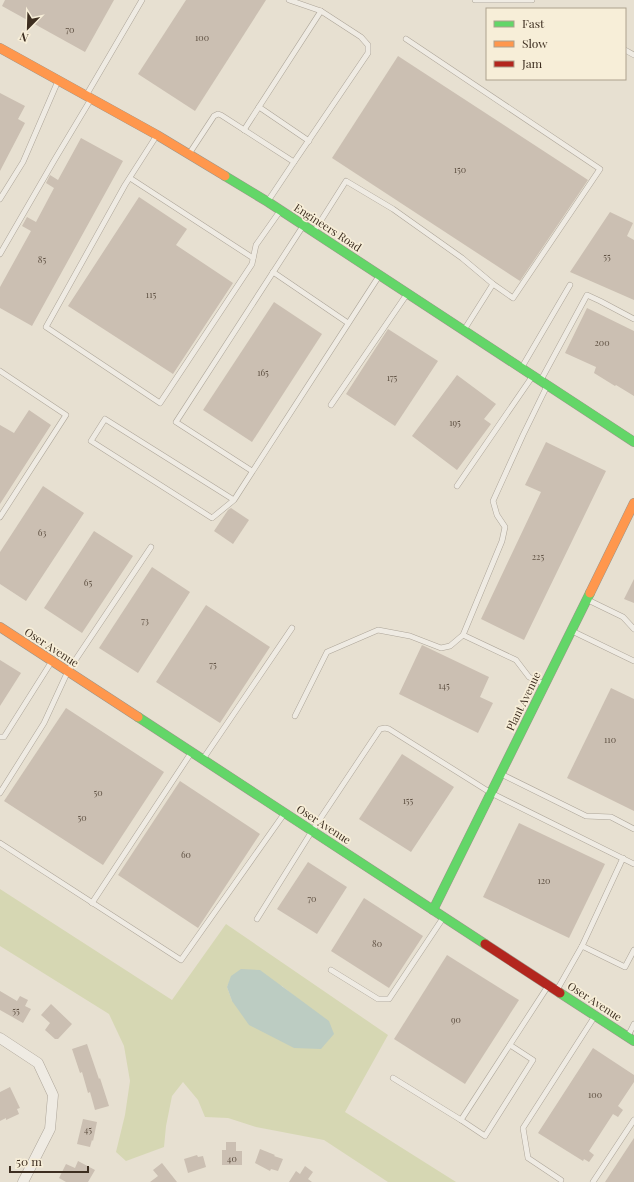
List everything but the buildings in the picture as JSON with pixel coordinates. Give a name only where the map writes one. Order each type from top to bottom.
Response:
[{"type":"street","name":"Engineers Road","points":[[0,48],[157,135],[281,210],[634,442]]},
{"type":"street","name":"Plant Avenue","points":[[433,910],[633,506]]},
{"type":"street","name":"Oser Avenue","points":[[0,628],[631,1039]]},
{"type":"street","points":[[0,1038],[38,1063],[52,1095],[50,1129],[23,1182]]},
{"type":"lane","points":[[0,254],[55,159],[142,0]]},
{"type":"lane","points":[[268,202],[368,53],[368,45],[361,37],[321,11],[289,0]]},
{"type":"lane","points":[[475,0],[532,0]]},
{"type":"lane","points":[[244,130],[321,11]]},
{"type":"lane","points":[[314,232],[346,181],[393,209],[462,258],[493,284],[513,298],[600,169],[406,39]]},
{"type":"lane","points":[[0,199],[23,162],[58,80]]},
{"type":"lane","points":[[259,107],[308,141]]},
{"type":"lane","points":[[189,154],[214,116],[218,114],[294,162]]},
{"type":"lane","points":[[157,135],[130,178],[46,327],[160,403],[252,264],[256,245],[281,210]]},
{"type":"lane","points":[[130,178],[253,258]]},
{"type":"lane","points":[[252,471],[176,422],[304,225]]},
{"type":"lane","points":[[273,272],[348,323]]},
{"type":"lane","points":[[234,500],[105,419],[91,441],[212,518],[234,500],[379,275]]},
{"type":"lane","points":[[464,330],[493,284]]},
{"type":"lane","points":[[521,368],[570,285]]},
{"type":"lane","points":[[332,405],[408,294]]},
{"type":"lane","points":[[458,486],[540,381],[586,295],[634,319]]},
{"type":"lane","points":[[0,371],[66,415],[0,517]]},
{"type":"lane","points":[[295,716],[327,652],[378,630],[410,636],[440,648],[450,646],[463,635],[502,541],[504,528],[497,515],[493,501],[523,434],[540,381]]},
{"type":"lane","points":[[0,793],[44,723],[68,671],[151,547]]},
{"type":"lane","points":[[587,599],[623,617],[634,629]]},
{"type":"lane","points":[[203,760],[292,628]]},
{"type":"lane","points":[[571,630],[634,661]]},
{"type":"lane","points":[[463,635],[516,660],[529,677],[545,684]]},
{"type":"lane","points":[[0,737],[4,736],[52,661]]},
{"type":"lane","points":[[257,919],[312,831],[380,729],[385,728],[491,793],[634,864]]},
{"type":"lane","points":[[92,903],[192,752]]},
{"type":"lane","points":[[500,774],[586,816],[611,817],[634,829]]},
{"type":"lane","points":[[0,843],[181,960],[285,813]]},
{"type":"lane","points":[[557,991],[582,946],[623,858]]},
{"type":"lane","points":[[331,970],[378,999],[389,999],[444,917]]},
{"type":"lane","points":[[582,946],[625,967],[634,950]]},
{"type":"lane","points":[[461,1120],[549,986]]},
{"type":"lane","points":[[561,1180],[528,1158],[523,1128],[595,1016]]},
{"type":"lane","points":[[631,1039],[634,1024]]},
{"type":"lane","points":[[394,1078],[485,1136],[533,1060],[510,1045]]},
{"type":"lane","points":[[593,1182],[634,1120]]},
{"type":"green space","points":[[0,889],[172,1000],[226,924],[388,1035],[345,1112],[456,1182],[388,1182],[324,1140],[256,1127],[228,1118],[205,1117],[198,1100],[183,1082],[172,1096],[166,1126],[164,1147],[126,1161],[116,1152],[125,1115],[130,1081],[124,1046],[109,1014],[0,946]],"holes":[[[232,976],[282,986],[305,1005],[232,1001],[227,987]]]},
{"type":"shaded area","points":[[241,969],[260,970],[329,1021],[334,1034],[321,1049],[294,1048],[249,1025],[232,1001],[227,987],[231,976]]},
{"type":"traffic: fast","points":[[225,176],[268,202],[634,442]]},
{"type":"traffic: fast","points":[[433,910],[590,593]]},
{"type":"traffic: fast","points":[[138,717],[485,944]]},
{"type":"traffic: fast","points":[[560,993],[634,1041]]},
{"type":"traffic: slow","points":[[0,48],[157,135],[225,176]]},
{"type":"traffic: slow","points":[[590,593],[634,503]]},
{"type":"traffic: slow","points":[[0,627],[138,717]]},
{"type":"traffic: jam","points":[[485,944],[560,993]]}]
